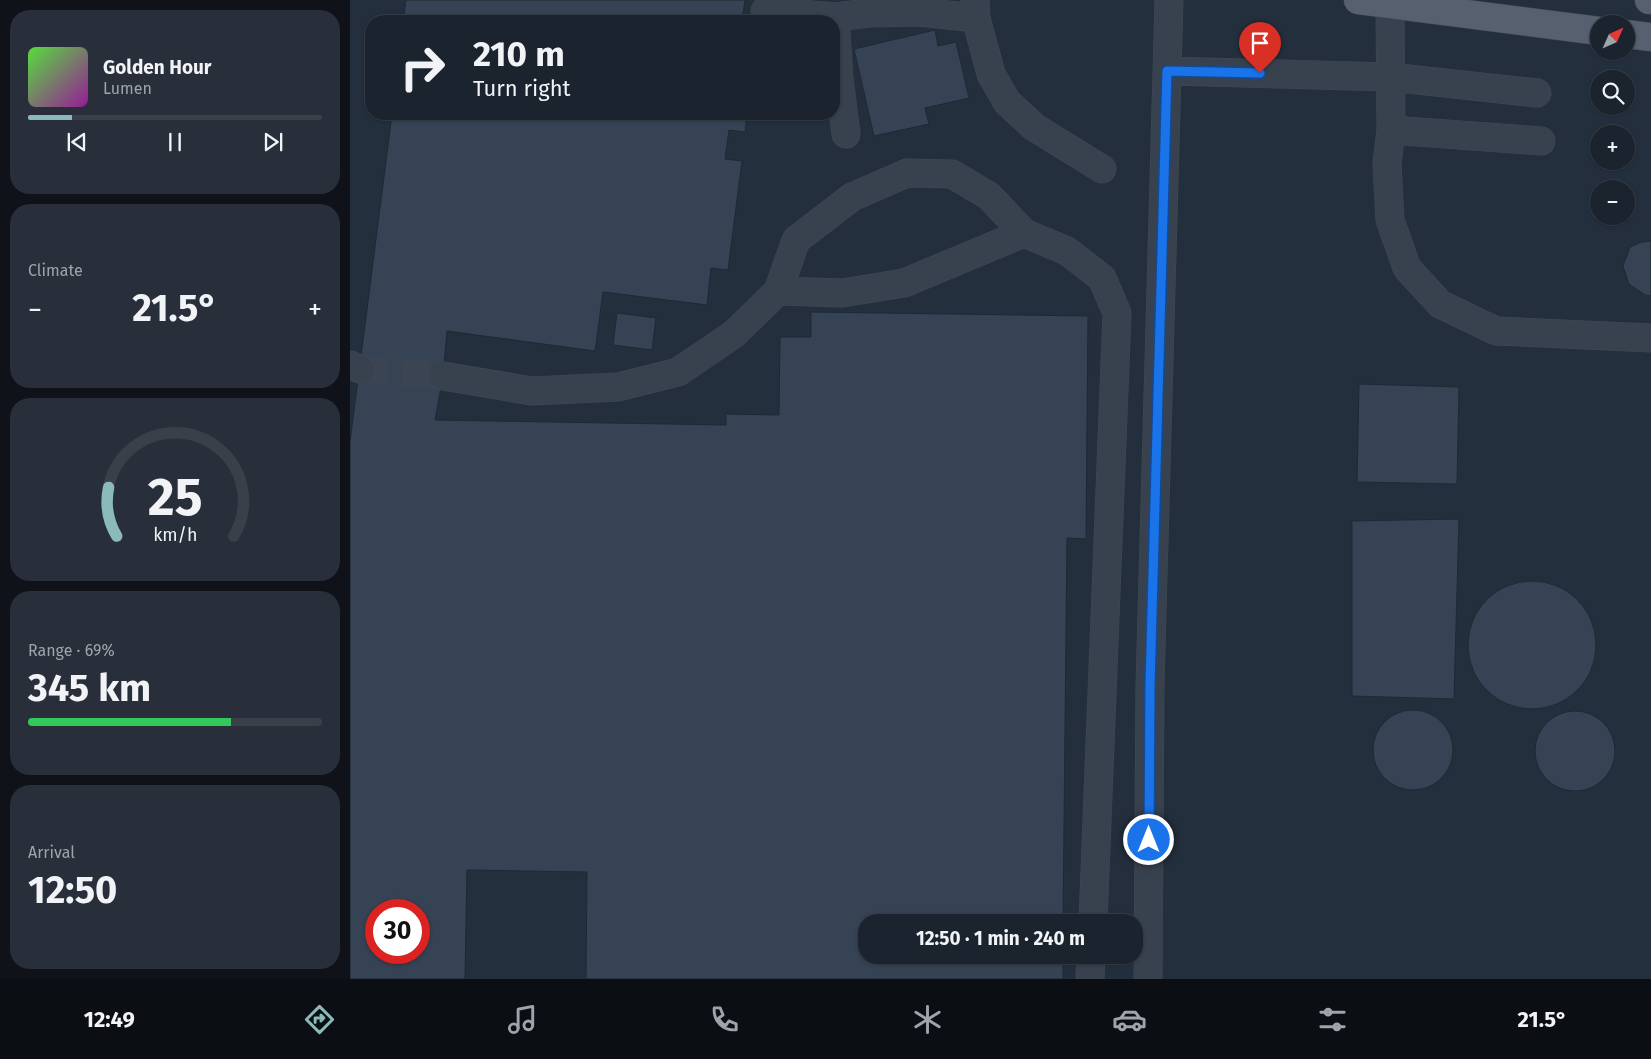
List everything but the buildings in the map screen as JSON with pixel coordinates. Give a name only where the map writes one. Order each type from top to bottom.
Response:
[{"type":"main road","points":[[1358,0],[1590,30]]},
{"type":"main road","points":[[1635,35],[1651,37]]},
{"type":"street","points":[[1148,979],[1150,685],[1169,0]]},
{"type":"street","points":[[1390,4],[1391,130],[1386,164],[1390,220],[1407,268],[1440,304],[1496,331],[1651,338]]},
{"type":"street","points":[[840,17],[975,9],[991,74],[1007,102],[1034,127],[1102,169]]},
{"type":"street","points":[[765,12],[807,15]]},
{"type":"street","points":[[1167,71],[1390,77],[1537,93]]},
{"type":"street","points":[[840,100],[846,134]]},
{"type":"street","points":[[1391,130],[1541,141]]},
{"type":"street","points":[[443,376],[532,391],[618,387],[678,372],[734,334],[778,291],[796,240],[852,196],[908,173],[952,174],[989,196],[1024,233],[1067,251],[1102,278],[1117,313],[1093,914]]},
{"type":"street","points":[[778,291],[842,293],[904,283],[1024,233]]},
{"type":"street","points":[[1090,979],[1091,964]]},
{"type":"tunnel","points":[[360,369],[443,376]]},
{"type":"route","points":[[1149,840],[1150,685],[1167,71],[1260,73]]}]
